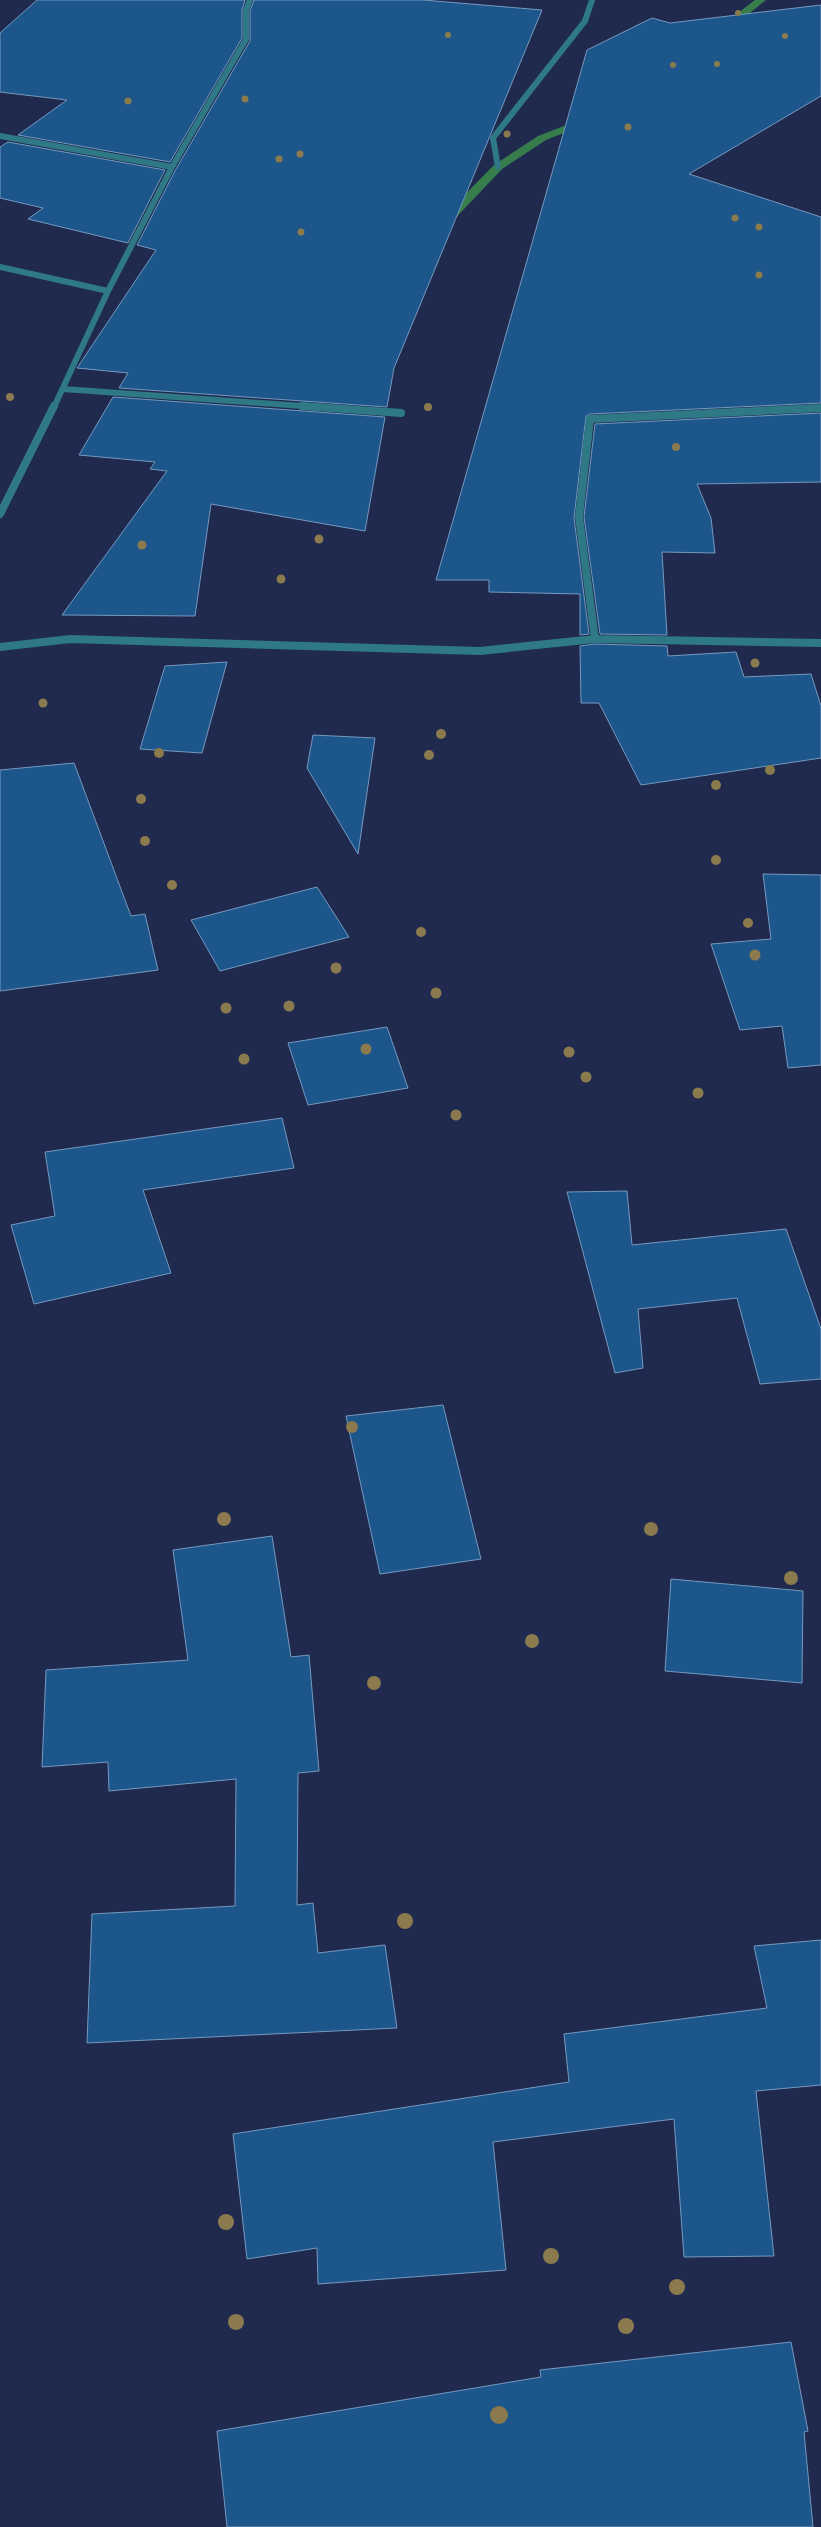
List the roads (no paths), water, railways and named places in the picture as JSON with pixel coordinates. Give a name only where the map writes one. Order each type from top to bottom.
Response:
[{"type":"street","points":[[0,514],[63,389],[108,291],[172,167],[246,39],[246,10],[250,0]]},
{"type":"street","points":[[498,167],[493,138],[585,21],[592,0]]},
{"type":"street","points":[[0,136],[172,167]]},
{"type":"street","points":[[0,267],[108,291]]},
{"type":"street","points":[[63,389],[401,413]]},
{"type":"street","points":[[595,639],[579,517],[590,419],[821,408]]},
{"type":"street","points":[[0,647],[70,639],[480,651],[595,639],[821,643]]},
{"type":"waterway","points":[[721,31],[761,0]]},
{"type":"waterway","points":[[443,224],[498,167],[542,138],[590,119]]}]
